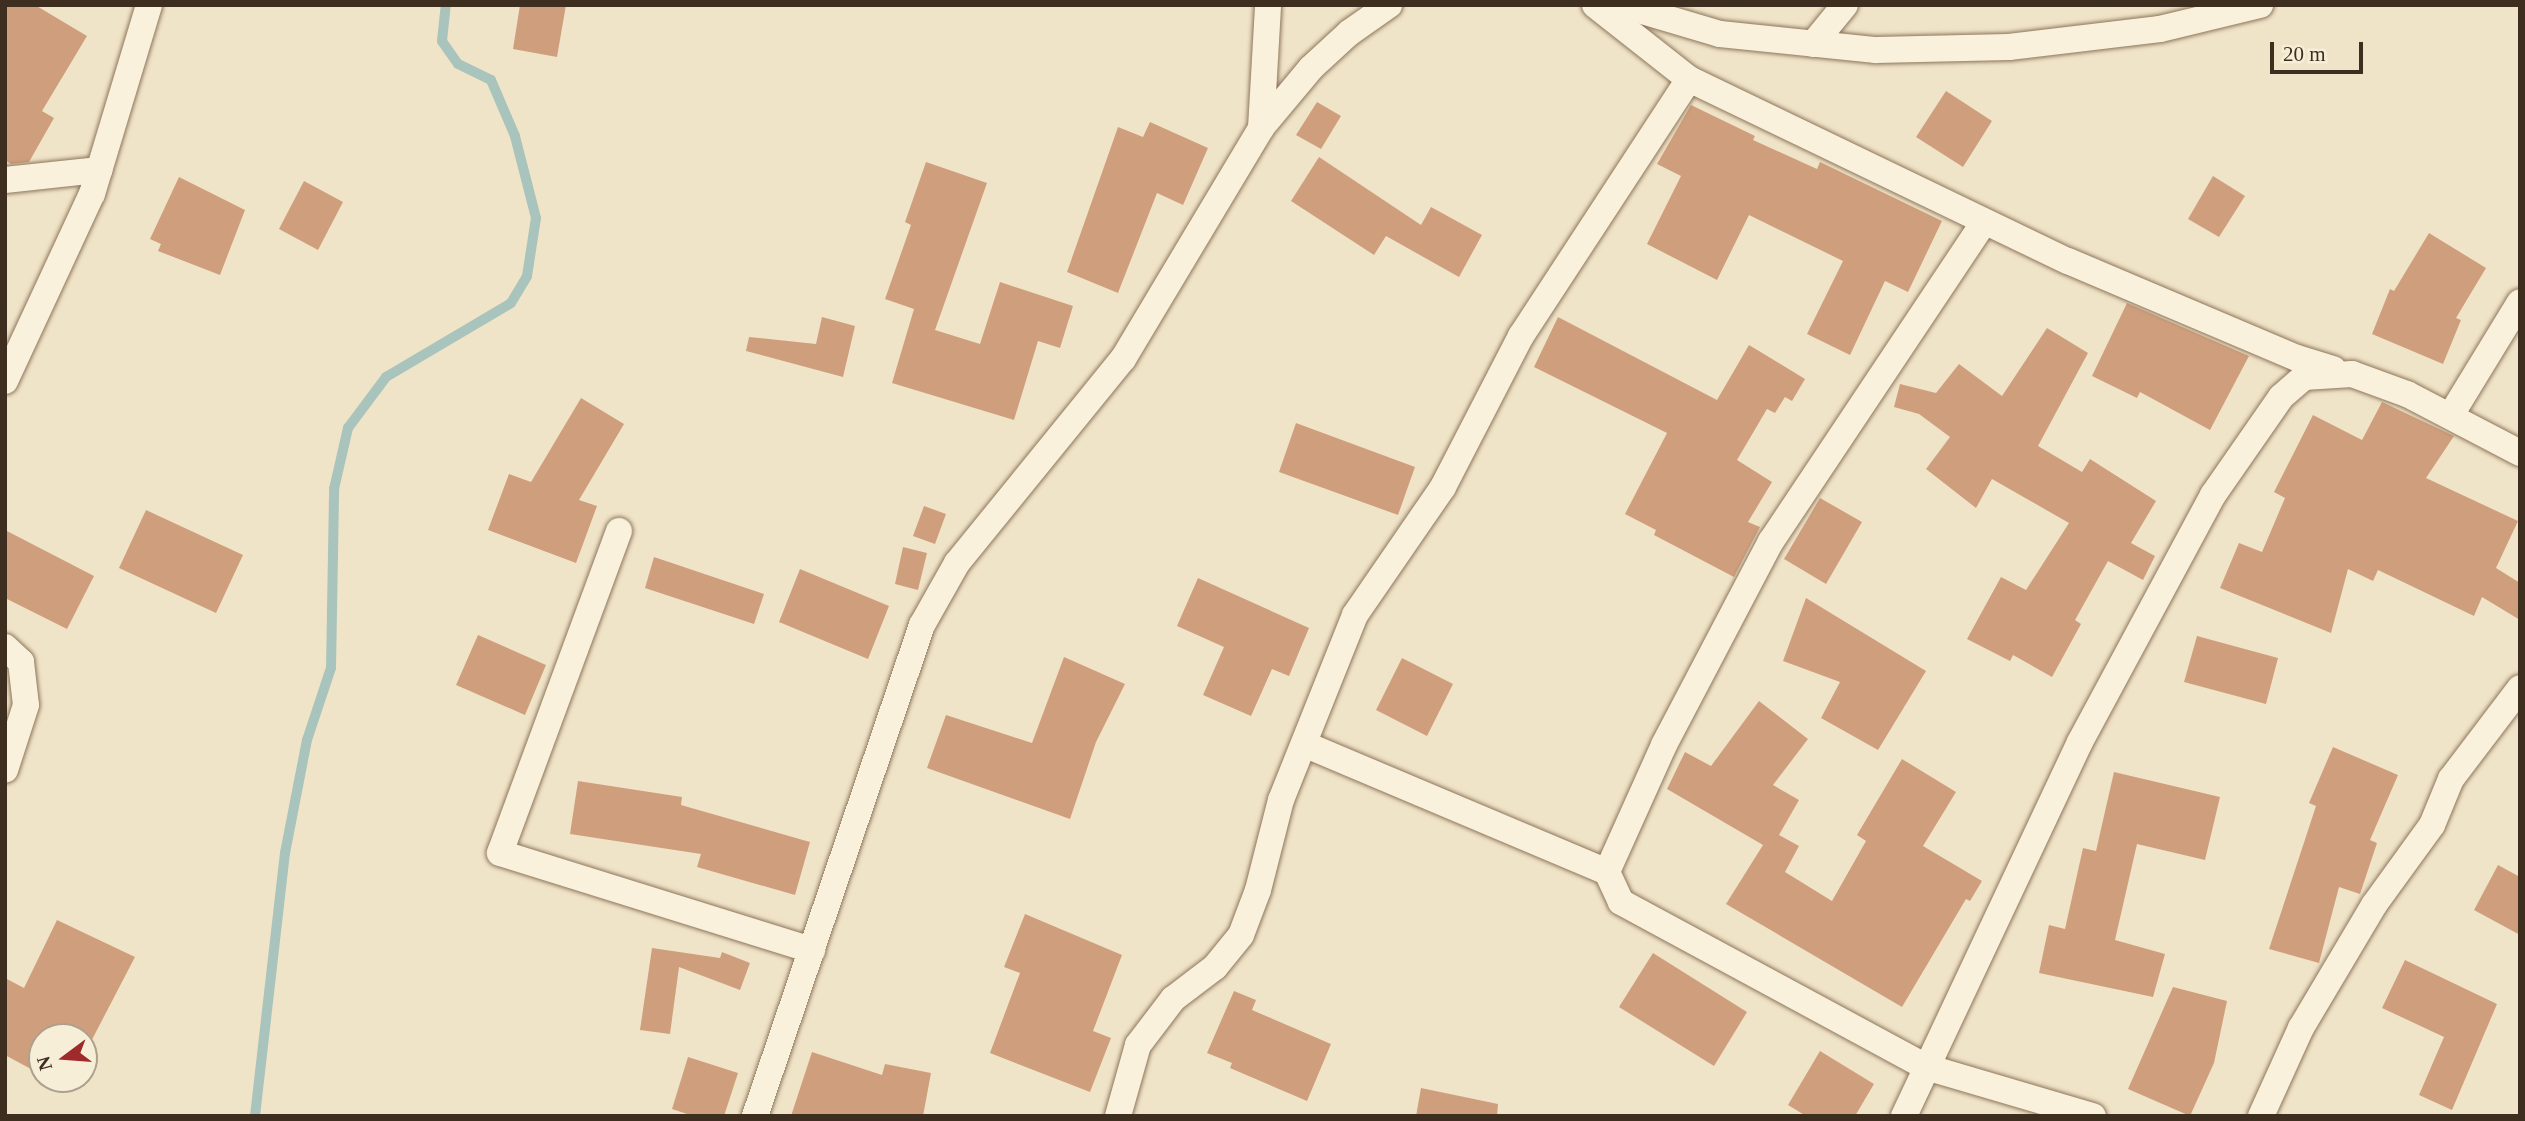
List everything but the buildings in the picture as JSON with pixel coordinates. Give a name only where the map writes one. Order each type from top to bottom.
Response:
[{"type":"street","points":[[5,381],[99,170],[149,5]]},
{"type":"street","points":[[1261,128],[1268,5]]},
{"type":"street","points":[[755,1116],[922,625],[965,552],[1123,359],[1261,128],[1311,68],[1349,33],[1389,5]]},
{"type":"street","points":[[1595,5],[1689,79],[1984,222],[2297,358],[2352,374],[2451,415],[2520,453]]},
{"type":"street","points":[[1622,5],[1720,34],[1876,50],[2009,47],[2160,29],[2260,5]]},
{"type":"street","points":[[1813,44],[1845,5]]},
{"type":"street","points":[[1118,1116],[1138,1045],[1172,999],[1215,967],[1241,935],[1258,890],[1281,800],[1355,615],[1443,487],[1521,336],[1689,79]]},
{"type":"street","points":[[5,180],[99,170]]},
{"type":"street","points":[[1607,872],[1664,746],[1771,541],[1984,222]]},
{"type":"street","points":[[2451,415],[2520,302]]},
{"type":"street","points":[[1904,1116],[2080,742],[2213,495],[2281,397],[2304,377],[2352,374]]},
{"type":"street","points":[[619,531],[500,853],[812,950]]},
{"type":"street","points":[[5,647],[21,663],[26,705],[5,771]]},
{"type":"street","points":[[2261,1116],[2301,1028],[2374,905],[2432,825],[2451,779],[2520,688]]},
{"type":"street","points":[[1304,744],[1607,872],[1621,902],[1926,1067],[2093,1116]]},
{"type":"waterway","points":[[255,1116],[285,853],[307,740],[331,668],[334,489],[348,428],[386,377],[511,303],[527,276],[536,218],[515,136],[491,80],[458,64],[442,41],[446,5]]}]
